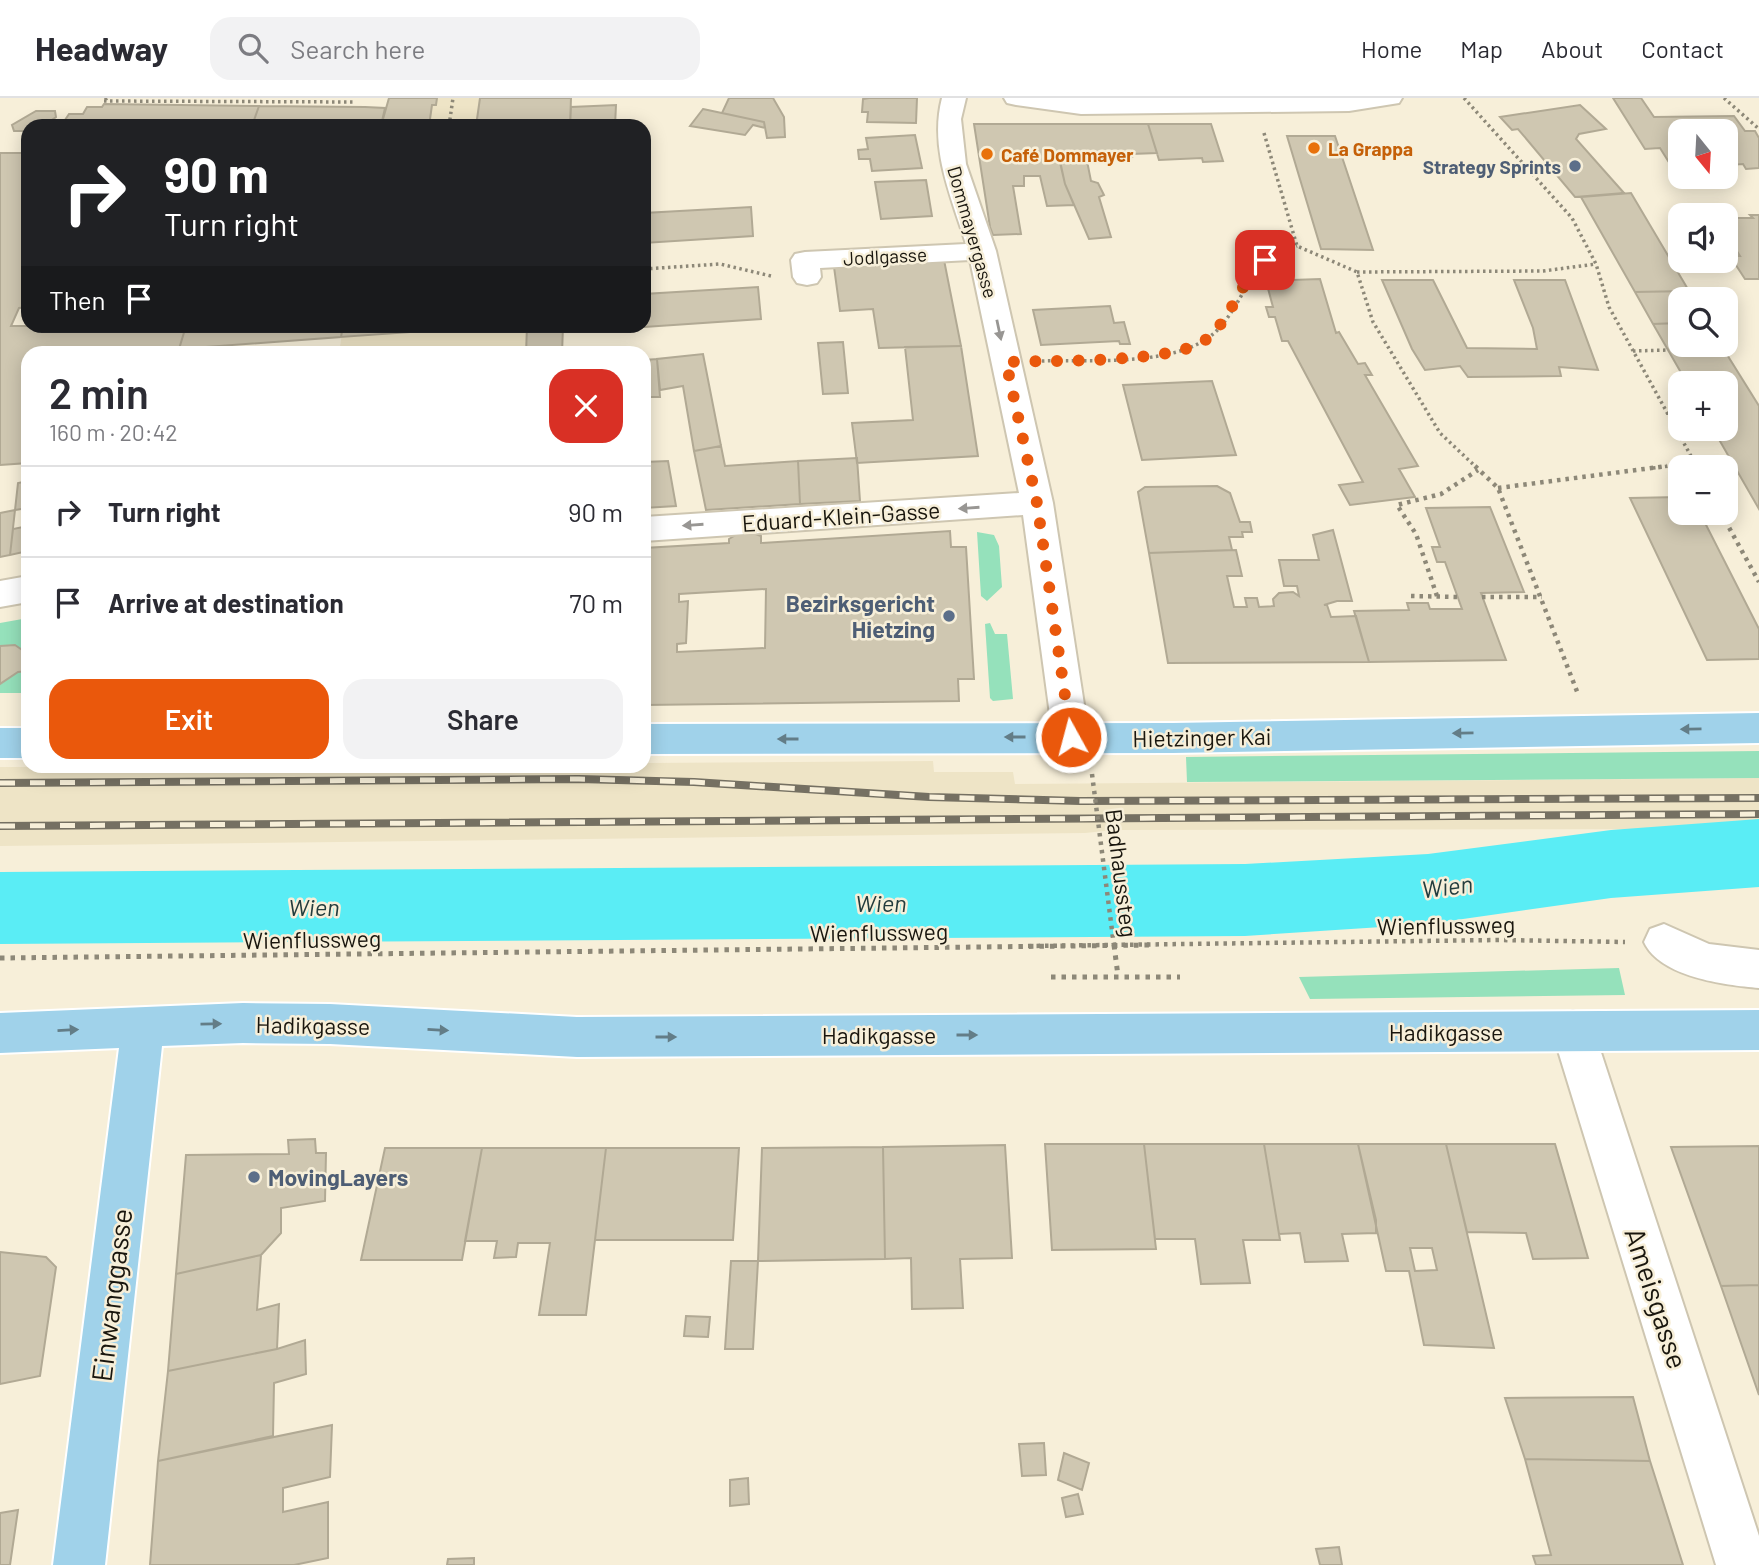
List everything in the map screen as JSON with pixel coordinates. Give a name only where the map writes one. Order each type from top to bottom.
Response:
[{"type":"main road","name":"Hietzinger Kai","points":[[651,739],[1071,737],[1759,728]]},
{"type":"main road","points":[[0,743],[21,743]]},
{"type":"main road","name":"Hadikgasse","points":[[0,1033],[143,1026],[330,1024],[577,1037],[1759,1030]]},
{"type":"main road","name":"Einwanggasse","points":[[79,1565],[143,1026]]},
{"type":"street","name":"Dommayergasse","points":[[954,98],[949,118],[953,164],[982,251],[1037,503],[1071,737]]},
{"type":"street","points":[[1016,98],[1081,107],[1349,104],[1390,98]]},
{"type":"street","name":"Jodlgasse","points":[[807,277],[804,260],[982,251]]},
{"type":"street","name":"Eduard-Klein-Gasse","points":[[651,529],[1037,503]]},
{"type":"street","points":[[0,594],[21,590]]},
{"type":"street","points":[[1664,942],[1700,962],[1720,967],[1759,969]]},
{"type":"street","name":"Ameisgasse","points":[[1573,1031],[1742,1565]]},
{"type":"path","points":[[107,98],[103,101],[356,102]]},
{"type":"path","points":[[248,102],[258,98]]},
{"type":"path","points":[[450,119],[453,98]]},
{"type":"path","points":[[1464,98],[1572,218],[1596,264],[1609,307],[1668,415]]},
{"type":"path","points":[[1724,98],[1759,130]]},
{"type":"path","points":[[1256,105],[1297,246]]},
{"type":"path","points":[[1006,362],[1159,355],[1186,350],[1206,340],[1224,322],[1253,270],[1265,260],[1297,246],[1357,272],[1543,271],[1596,264]]},
{"type":"path","points":[[651,268],[720,264],[781,279],[807,277]]},
{"type":"path","points":[[1357,272],[1373,322],[1440,433],[1498,488],[1592,731]]},
{"type":"path","points":[[1633,351],[1668,351]]},
{"type":"path","points":[[1498,488],[1668,468]]},
{"type":"path","points":[[1437,596],[1416,534],[1397,505],[1432,498],[1459,485],[1478,470]]},
{"type":"path","points":[[1728,525],[1759,582]]},
{"type":"path","points":[[1411,596],[1458,597]]},
{"type":"path","points":[[1482,597],[1542,597]]},
{"type":"path","name":"Badhaussteg","points":[[1092,774],[1118,976]]},
{"type":"path","name":"Wienflussweg","points":[[0,958],[1499,940],[1664,942]]},
{"type":"path","points":[[1051,978],[1180,976]]},
{"type":"shaded area","points":[[389,98],[571,98],[570,119],[383,119]]},
{"type":"shaded area","points":[[342,333],[563,333],[562,346],[340,346]]},
{"type":"shaded area","points":[[933,761],[934,772],[1013,772],[1015,784],[1759,778],[1759,829],[1114,830],[1085,833],[0,846],[0,767],[21,767],[21,773],[651,773],[651,763]]},
{"type":"green space","points":[[977,532],[994,535],[999,546],[1002,587],[987,601],[981,596]]},
{"type":"green space","points":[[21,619],[21,693],[0,693],[0,623]]},
{"type":"green space","points":[[990,623],[995,634],[1007,634],[1013,699],[993,701],[990,698],[985,624]]},
{"type":"green space","points":[[1759,751],[1759,778],[1187,782],[1186,757]]},
{"type":"green space","points":[[1619,968],[1625,995],[1310,999],[1299,977]]},
{"type":"building","points":[[389,98],[437,98],[436,105],[432,105],[430,119],[383,119]]},
{"type":"building","points":[[480,98],[571,98],[570,119],[477,119]]},
{"type":"building","points":[[729,98],[773,98],[784,117],[785,137],[767,138],[764,122],[722,113]]},
{"type":"building","points":[[917,98],[916,123],[867,122],[868,112],[862,112],[863,99]]},
{"type":"building","points":[[1613,98],[1641,98],[1654,117],[1734,116],[1736,119],[1668,119],[1668,161],[1660,148],[1645,149]]},
{"type":"building","points":[[104,104],[259,106],[254,119],[66,119],[69,114],[83,114],[87,107],[102,107]]},
{"type":"building","points":[[616,105],[615,119],[570,119],[571,107]]},
{"type":"building","name":"Strategy Sprints","points":[[1580,105],[1606,129],[1579,134],[1576,139],[1624,193],[1575,197],[1518,129],[1512,130],[1500,117]]},
{"type":"building","points":[[259,106],[385,108],[383,119],[254,119]]},
{"type":"building","points":[[703,109],[764,122],[765,128],[753,125],[745,135],[690,126]]},
{"type":"building","points":[[36,111],[55,111],[56,117],[53,119],[22,119]]},
{"type":"building","points":[[21,120],[21,131],[14,131],[12,125]]},
{"type":"building","points":[[1738,121],[1745,131],[1755,131],[1759,138],[1759,168],[1746,169],[1743,164],[1738,164]]},
{"type":"building","points":[[974,124],[1148,124],[1157,153],[1131,154],[1132,157],[1105,154],[1106,157],[1096,163],[1088,154],[1058,154],[1065,184],[1074,205],[1047,206],[1040,176],[1024,176],[1024,186],[1013,186],[1021,234],[993,235]]},
{"type":"building","points":[[1148,124],[1211,124],[1223,161],[1203,162],[1202,158],[1159,160]]},
{"type":"building","points":[[915,135],[922,168],[872,171],[870,159],[859,159],[858,150],[868,149],[866,138]]},
{"type":"building","points":[[1287,136],[1335,136],[1373,250],[1321,249]]},
{"type":"building","points":[[0,153],[21,153],[21,308],[11,326],[21,326],[21,333],[184,333],[180,346],[21,346],[21,464],[0,465]]},
{"type":"building","points":[[1060,161],[1087,161],[1091,181],[1098,183],[1104,195],[1099,197],[1111,237],[1089,239],[1065,184]]},
{"type":"building","points":[[926,180],[932,216],[881,219],[875,182]]},
{"type":"building","points":[[1631,193],[1668,256],[1668,273],[1678,273],[1687,287],[1668,287],[1668,291],[1635,292],[1581,197]]},
{"type":"building","points":[[751,207],[753,236],[651,243],[651,213]]},
{"type":"building","points":[[1750,215],[1759,215],[1759,279],[1745,279],[1738,268],[1738,218],[1753,218]]},
{"type":"building","points":[[944,260],[961,346],[879,348],[873,309],[840,311],[834,267]]},
{"type":"building","points":[[1320,279],[1336,333],[1339,332],[1358,364],[1365,363],[1372,375],[1365,375],[1418,466],[1399,469],[1415,497],[1350,505],[1339,485],[1363,482],[1288,341],[1282,341],[1275,317],[1269,317],[1266,307],[1273,307],[1266,281]]},
{"type":"building","points":[[1382,280],[1433,280],[1467,348],[1537,349],[1533,328],[1514,280],[1565,280],[1598,370],[1559,367],[1561,376],[1468,377],[1460,366],[1425,370],[1412,349]]},
{"type":"building","points":[[758,287],[761,319],[651,327],[651,294]]},
{"type":"building","points":[[1668,291],[1668,323],[1653,324],[1635,292]]},
{"type":"building","points":[[1110,306],[1114,323],[1124,322],[1130,344],[1120,344],[1119,341],[1041,345],[1033,310]]},
{"type":"building","points":[[1668,323],[1668,350],[1653,324]]},
{"type":"building","points":[[184,333],[342,333],[341,337],[220,346],[180,346]]},
{"type":"building","points":[[342,333],[397,333],[341,337]]},
{"type":"building","points":[[527,333],[563,333],[562,346],[526,346]]},
{"type":"building","points":[[843,342],[848,393],[823,394],[818,343]]},
{"type":"building","points":[[961,346],[978,456],[857,463],[852,423],[913,420],[905,347]]},
{"type":"building","points":[[703,354],[721,446],[694,451],[683,386],[660,390],[657,359]]},
{"type":"building","points":[[1672,357],[1728,357],[1737,371],[1680,371]]},
{"type":"building","points":[[651,359],[657,359],[660,397],[651,397]]},
{"type":"building","points":[[1738,372],[1759,406],[1759,509],[1738,472],[1738,455],[1728,455],[1720,441],[1738,441]]},
{"type":"building","points":[[1212,381],[1236,455],[1142,460],[1123,385]]},
{"type":"building","points":[[721,446],[725,466],[798,461],[800,504],[706,510],[694,451]]},
{"type":"building","points":[[857,458],[860,501],[800,504],[798,461]]},
{"type":"building","points":[[668,461],[676,506],[651,508],[651,462]]},
{"type":"building","points":[[21,482],[21,509],[15,510],[18,483]]},
{"type":"building","points":[[1217,486],[1230,493],[1240,522],[1250,522],[1252,532],[1242,532],[1243,537],[1229,537],[1232,550],[1149,553],[1138,492],[1145,487]]},
{"type":"building","points":[[1668,497],[1668,525],[1706,525],[1759,629],[1759,659],[1707,660],[1630,498]]},
{"type":"building","points":[[1490,507],[1524,592],[1481,593],[1506,660],[1369,662],[1354,611],[1409,610],[1407,603],[1428,603],[1430,609],[1462,609],[1445,562],[1437,562],[1432,547],[1440,547],[1426,508]]},
{"type":"building","points":[[15,510],[10,555],[0,557],[0,513]]},
{"type":"building","points":[[21,527],[21,553],[10,555],[13,529]]},
{"type":"building","points":[[744,530],[761,536],[761,543],[950,531],[951,547],[966,547],[974,679],[958,679],[959,701],[651,705],[651,548],[729,543],[729,539]],"holes":[[[766,589],[765,648],[677,652],[677,644],[686,643],[688,601],[679,602],[679,594]]]},
{"type":"building","points":[[1333,530],[1352,601],[1337,601],[1324,605],[1327,605],[1331,617],[1356,616],[1369,662],[1168,663],[1149,553],[1236,550],[1242,576],[1227,576],[1234,607],[1247,607],[1245,598],[1257,598],[1259,607],[1274,606],[1273,599],[1279,593],[1293,592],[1299,596],[1297,586],[1284,586],[1279,560],[1319,560],[1313,535]]},
{"type":"building","points":[[15,645],[21,649],[21,672],[0,684],[0,646]]},
{"type":"building","points":[[315,1139],[316,1153],[326,1153],[325,1201],[281,1208],[281,1233],[261,1255],[176,1274],[186,1155],[289,1154],[288,1140]]},
{"type":"building","points":[[1045,1144],[1144,1144],[1156,1249],[1052,1250]]},
{"type":"building","points":[[1144,1144],[1264,1144],[1280,1240],[1243,1240],[1250,1283],[1201,1284],[1195,1239],[1155,1239]]},
{"type":"building","points":[[1264,1144],[1358,1144],[1376,1220],[1376,1233],[1342,1234],[1348,1261],[1305,1262],[1300,1233],[1279,1234]]},
{"type":"building","points":[[1358,1144],[1446,1144],[1494,1348],[1424,1345],[1409,1271],[1386,1271]],"holes":[[[1410,1248],[1432,1248],[1437,1270],[1415,1271]]]},
{"type":"building","points":[[1446,1144],[1555,1144],[1588,1258],[1533,1259],[1526,1233],[1467,1232]]},
{"type":"building","points":[[1005,1145],[1012,1258],[960,1259],[963,1308],[912,1309],[911,1258],[885,1259],[883,1147]]},
{"type":"building","points":[[1759,1146],[1759,1285],[1721,1286],[1671,1147]]},
{"type":"building","points":[[883,1147],[885,1259],[758,1261],[762,1148]]},
{"type":"building","points":[[385,1148],[482,1148],[462,1260],[361,1260]]},
{"type":"building","points":[[482,1148],[606,1148],[586,1315],[539,1315],[550,1243],[518,1243],[516,1257],[494,1258],[497,1241],[465,1241]]},
{"type":"building","points":[[606,1148],[739,1148],[733,1240],[595,1240]]},
{"type":"building","points":[[0,1252],[46,1257],[56,1267],[40,1376],[0,1384]]},
{"type":"building","points":[[261,1255],[257,1310],[279,1304],[277,1349],[168,1371],[176,1274]]},
{"type":"building","points":[[731,1261],[758,1261],[753,1349],[725,1349]]},
{"type":"building","points":[[1759,1285],[1759,1395],[1721,1286]]},
{"type":"building","points":[[686,1316],[710,1317],[708,1337],[684,1336]]},
{"type":"building","points":[[305,1340],[306,1374],[274,1383],[273,1436],[158,1461],[168,1371],[277,1349]]},
{"type":"building","points":[[1633,1397],[1650,1461],[1525,1459],[1505,1398]]},
{"type":"building","points":[[332,1425],[330,1477],[283,1488],[283,1512],[328,1502],[328,1558],[294,1565],[150,1565],[158,1461]]},
{"type":"building","points":[[1044,1443],[1046,1475],[1022,1476],[1019,1444]]},
{"type":"building","points":[[1064,1453],[1089,1463],[1082,1490],[1058,1480]]},
{"type":"building","points":[[1525,1459],[1650,1461],[1683,1565],[1536,1565],[1533,1556],[1551,1555]]},
{"type":"building","points":[[748,1478],[749,1504],[730,1506],[730,1480]]},
{"type":"building","points":[[1078,1494],[1083,1514],[1066,1517],[1062,1498]]},
{"type":"building","points":[[18,1510],[10,1565],[0,1565],[0,1513]]},
{"type":"building","points":[[1339,1547],[1342,1565],[1320,1565],[1316,1549]]},
{"type":"building","points":[[474,1558],[474,1565],[447,1565],[448,1559]]},
{"type":"waterway","name":"Wien","points":[[0,908],[1245,900],[1428,889],[1611,864],[1759,853]]},
{"type":"railway","points":[[0,783],[579,779],[694,782],[929,797],[1080,801],[1759,798]]},
{"type":"railway","points":[[0,826],[1759,814]]},
{"type":"place","name":"La Grappa","points":[[1314,148]]},
{"type":"place","name":"Café Dommayer","points":[[987,154]]},
{"type":"place","name":"Strategy Sprints","points":[[1575,166]]},
{"type":"place","name":"Bezirksgericht Hietzing","points":[[949,616]]},
{"type":"place","name":"MovingLayers","points":[[254,1177]]},
{"type":"route","points":[[1071,737],[1037,503],[1006,362],[1159,355],[1186,350],[1206,340],[1224,322],[1253,270],[1265,260]]}]
